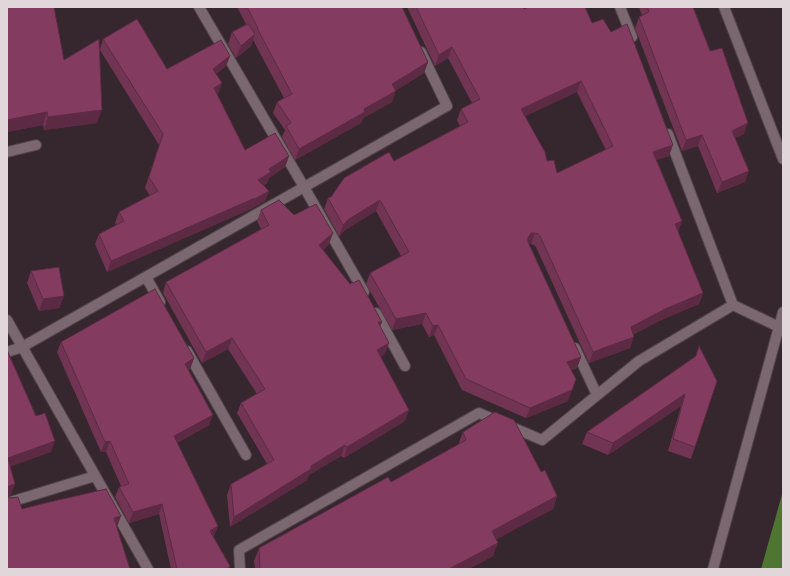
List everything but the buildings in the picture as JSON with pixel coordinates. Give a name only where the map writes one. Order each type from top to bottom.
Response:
[{"type":"street","points":[[199,7],[304,187],[405,366]]},
{"type":"street","points":[[620,7],[634,44]]},
{"type":"street","points":[[724,7],[783,159]]},
{"type":"street","points":[[7,352],[22,347],[446,106],[416,42]]},
{"type":"street","points":[[666,126],[733,306],[779,327]]},
{"type":"street","points":[[7,152],[36,145]]},
{"type":"street","points":[[146,277],[165,312]]},
{"type":"street","points":[[240,569],[239,550],[479,413],[542,440],[639,361],[733,306]]},
{"type":"street","points":[[713,569],[783,312]]},
{"type":"street","points":[[7,320],[148,569]]},
{"type":"street","points":[[571,340],[597,395]]},
{"type":"street","points":[[184,346],[246,455]]},
{"type":"street","points":[[7,503],[95,476]]},
{"type":"shaded area","points":[[783,491],[783,569],[761,569]]}]
